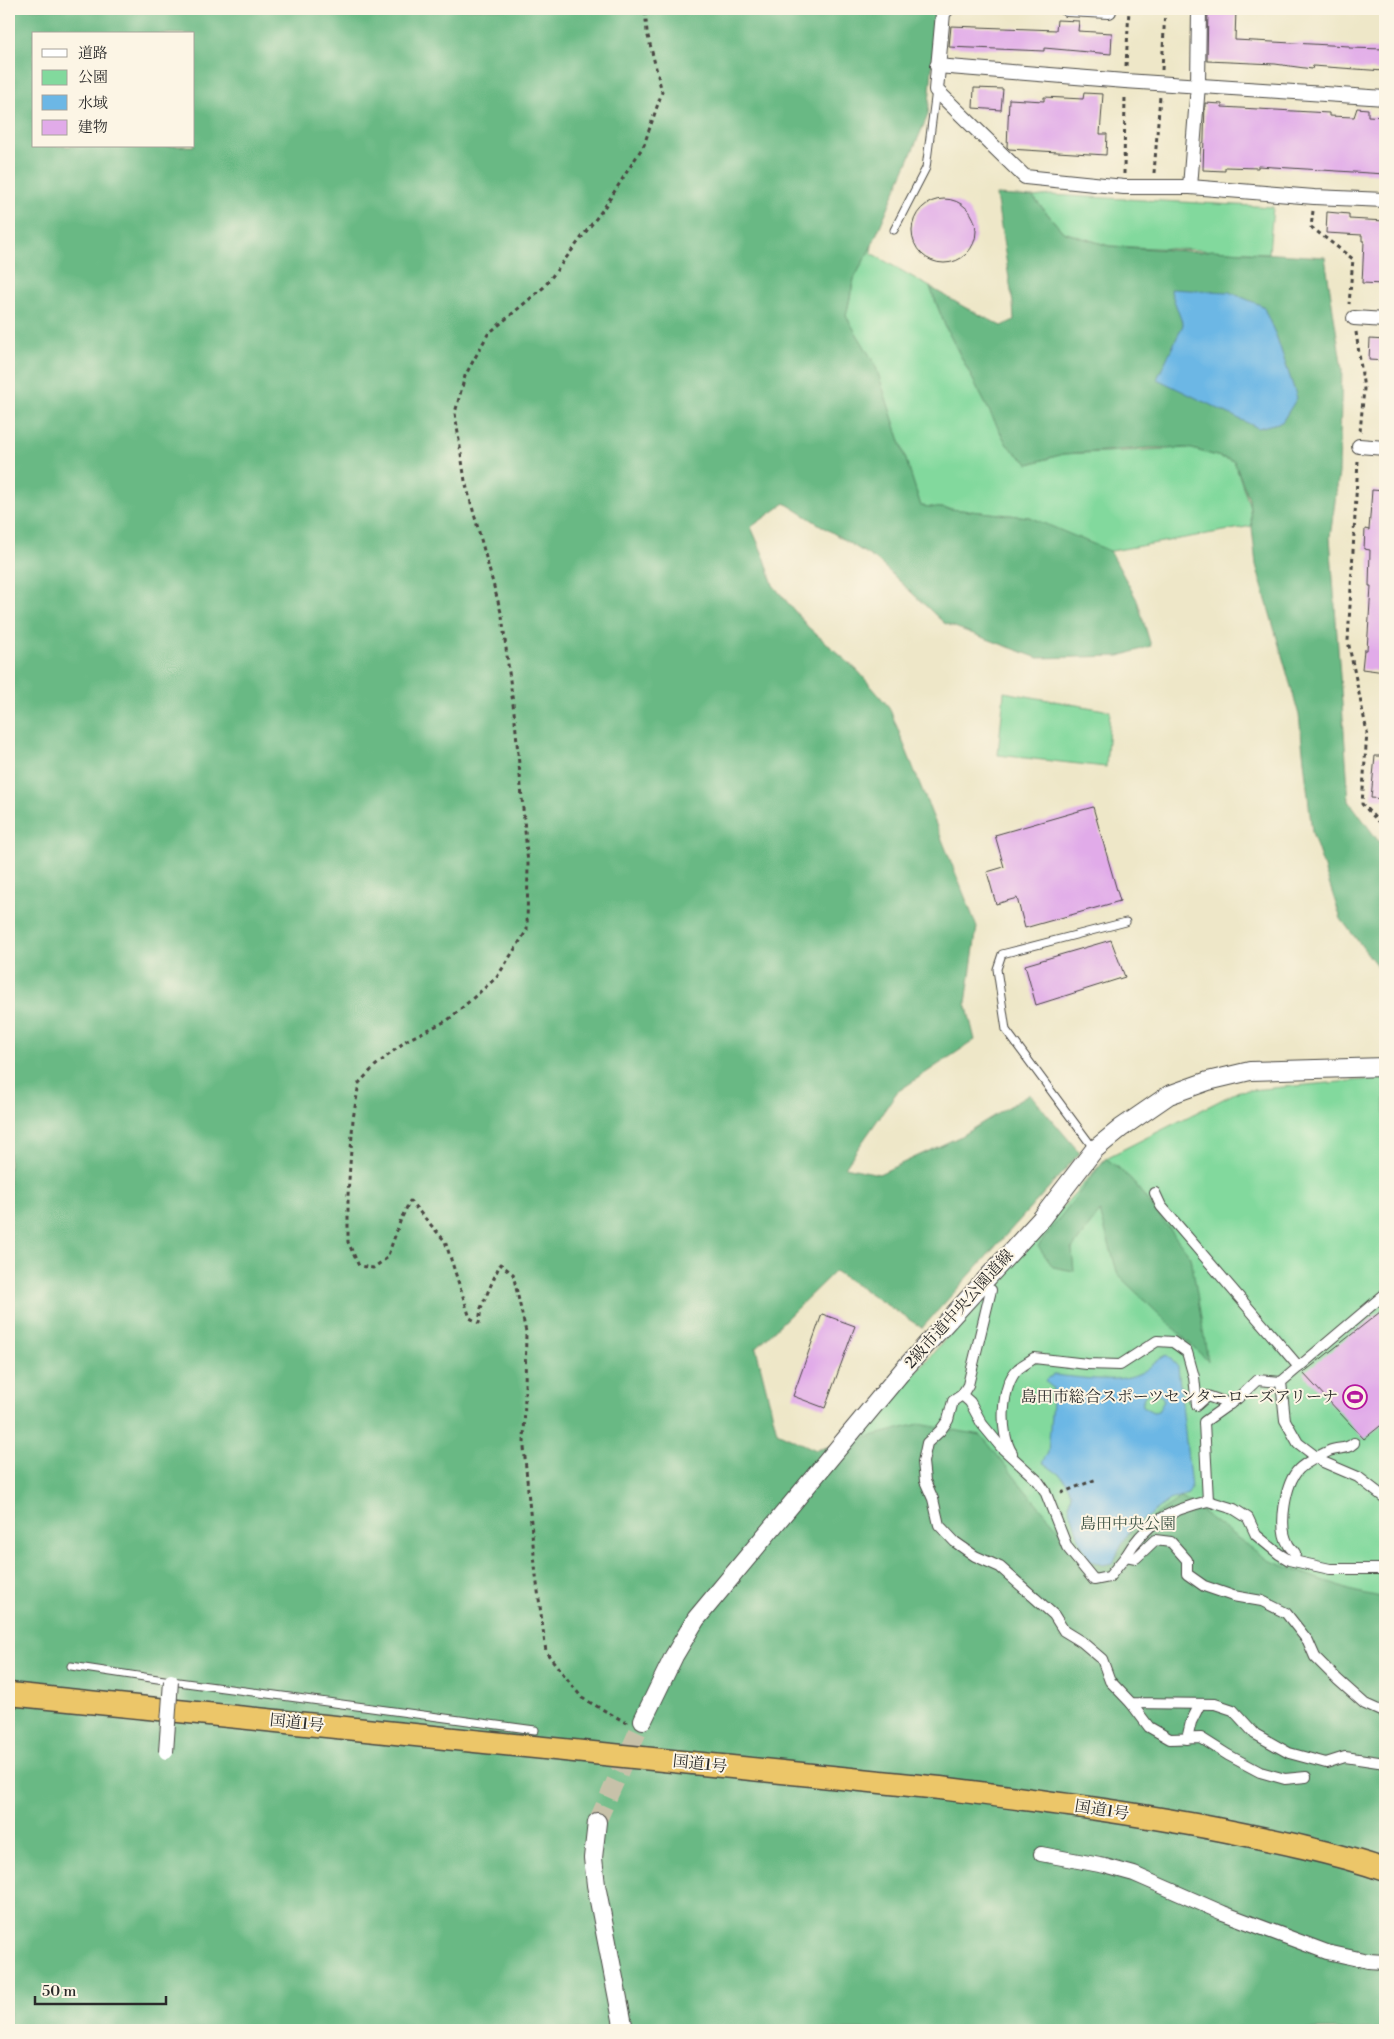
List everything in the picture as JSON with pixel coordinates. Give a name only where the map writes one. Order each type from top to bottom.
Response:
[{"type":"highway","name":"国道1号","points":[[9,1694],[1045,1801],[1166,1819],[1270,1839],[1385,1870]]},
{"type":"street","points":[[947,9],[943,13],[936,90],[1025,177],[1124,187],[1190,187],[1314,197],[1385,200]]},
{"type":"street","points":[[1067,9],[1109,11]]},
{"type":"street","points":[[1190,187],[1198,85],[1199,9]]},
{"type":"street","points":[[937,66],[1125,81],[1385,98]]},
{"type":"street","points":[[1354,318],[1385,320]]},
{"type":"street","points":[[1359,446],[1385,448]]},
{"type":"street","name":"2級市道中央公園道線","points":[[636,1722],[696,1619],[904,1368],[1041,1218],[1094,1150],[1121,1128],[1169,1095],[1208,1081],[1250,1070],[1385,1067]]},
{"type":"street","points":[[1155,1193],[1161,1206],[1299,1368]]},
{"type":"street","points":[[991,1290],[968,1385],[962,1395],[953,1401],[948,1420],[927,1443],[923,1462],[925,1481],[933,1500],[939,1525],[955,1542],[975,1556],[1000,1567],[1054,1615],[1064,1631],[1082,1642],[1102,1659],[1110,1681],[1131,1703],[1148,1727],[1170,1739],[1201,1738],[1228,1756],[1260,1772],[1284,1779],[1306,1777]]},
{"type":"street","points":[[1204,1422],[1230,1404],[1257,1380],[1281,1382],[1385,1294]]},
{"type":"street","points":[[1018,1462],[1008,1448],[1004,1424],[1005,1392],[1017,1370],[1034,1358],[1087,1364],[1120,1365],[1157,1341],[1173,1342],[1187,1352],[1194,1377],[1196,1405],[1204,1422],[1208,1501]]},
{"type":"street","points":[[1281,1382],[1285,1420],[1298,1443],[1317,1458],[1358,1477],[1385,1498]]},
{"type":"street","points":[[962,1395],[970,1402],[982,1424],[1001,1446],[1038,1481],[1045,1491],[1067,1546],[1094,1580],[1109,1577],[1126,1556],[1134,1542],[1162,1517],[1181,1507],[1208,1501],[1234,1509],[1248,1518],[1256,1535],[1279,1554],[1294,1561],[1330,1569],[1381,1569],[1385,1571]]},
{"type":"street","points":[[1196,1405],[1207,1396],[1230,1404]]},
{"type":"street","points":[[1294,1561],[1295,1553],[1287,1543],[1284,1524],[1284,1509],[1289,1486],[1298,1470],[1332,1450],[1349,1447],[1354,1443]]},
{"type":"street","points":[[1126,1556],[1136,1558],[1155,1540],[1171,1542],[1187,1560],[1187,1574],[1204,1586],[1233,1596],[1262,1602],[1286,1614],[1308,1641],[1315,1657],[1365,1704],[1385,1713]]},
{"type":"street","points":[[166,1752],[171,1681]]},
{"type":"street","points":[[1131,1703],[1215,1704],[1233,1710],[1255,1734],[1289,1753],[1326,1763],[1345,1757],[1385,1763]]},
{"type":"street","points":[[1187,1739],[1191,1722],[1200,1704]]},
{"type":"street","points":[[597,1822],[593,1858],[596,1885],[624,2030]]},
{"type":"street","points":[[1041,1854],[1105,1866],[1134,1874],[1223,1913],[1327,1952],[1368,1961],[1385,1962]]},
{"type":"lane","points":[[894,230],[926,168],[936,90]]},
{"type":"lane","points":[[1094,1150],[1006,1030],[997,969],[1002,954],[1126,922]]},
{"type":"lane","points":[[71,1666],[535,1730]]},
{"type":"path","points":[[636,1722],[582,1698],[546,1652],[536,1576],[524,1447],[526,1332],[513,1274],[500,1264],[481,1308],[479,1323],[470,1318],[445,1241],[410,1201],[401,1219],[387,1258],[373,1268],[359,1266],[348,1242],[348,1194],[353,1119],[358,1083],[375,1066],[407,1040],[448,1020],[497,977],[527,930],[528,864],[515,720],[502,616],[465,481],[455,413],[465,376],[488,334],[544,288],[604,208],[644,145],[662,92],[647,32],[646,9]]},
{"type":"path","points":[[1314,197],[1311,227],[1353,259],[1349,308],[1354,318],[1364,389],[1348,640],[1367,732],[1362,804],[1377,820],[1385,825]]},
{"type":"path","points":[[1055,1496],[1097,1479]]},
{"type":"green space","points":[[9,9],[937,9],[928,115],[872,245],[854,279],[846,316],[875,364],[921,506],[1029,517],[1110,551],[1137,600],[1151,646],[1120,656],[1038,658],[944,623],[878,561],[785,503],[751,527],[765,559],[773,585],[808,627],[858,671],[889,707],[977,927],[966,1003],[975,1040],[897,1092],[845,1167],[879,1174],[959,1137],[1030,1094],[1080,1153],[922,1328],[835,1271],[756,1348],[777,1432],[816,1450],[919,1424],[981,1435],[1025,1490],[1088,1562],[1181,1497],[1268,1560],[1348,1590],[1385,1598],[1385,2030],[9,2030]]},
{"type":"green space","points":[[996,195],[1033,197],[1063,232],[1109,246],[1325,257],[1342,369],[1339,473],[1330,537],[1349,801],[1385,850],[1385,966],[1377,966],[1341,919],[1312,832],[1299,715],[1256,565],[1249,499],[1234,461],[1189,448],[1149,448],[1063,454],[1029,464],[1007,445],[946,328],[930,287],[1002,326],[1014,320]]},
{"type":"green space","points":[[1051,195],[1273,207],[1269,253],[1109,246],[1063,232],[1033,197]]},
{"type":"green space","points":[[872,245],[871,253],[930,287],[946,328],[1007,444],[1029,464],[1063,454],[1189,448],[1234,461],[1249,504],[1252,526],[1106,552],[1029,517],[921,506],[876,368],[846,316],[854,279]]},
{"type":"green space","points":[[1004,692],[1110,711],[1106,767],[998,755]]},
{"type":"green space","name":"島田中央公園","points":[[1385,1078],[1385,1864],[855,1441],[1106,1158],[1239,1091]]},
{"type":"green space","points":[[1106,1158],[1131,1179],[1191,1257],[1208,1361],[1118,1275],[1100,1212],[1072,1249],[1074,1271],[1053,1267],[1038,1246]]},
{"type":"water","points":[[1170,289],[1229,292],[1263,306],[1277,338],[1297,398],[1282,422],[1258,428],[1157,379],[1183,325]]},
{"type":"water","points":[[1167,1355],[1178,1367],[1191,1488],[1188,1494],[1170,1500],[1131,1529],[1113,1563],[1102,1565],[1090,1560],[1081,1545],[1069,1506],[1071,1492],[1064,1478],[1042,1462],[1048,1453],[1053,1388],[1045,1381],[1053,1375],[1097,1379],[1129,1377],[1142,1372]],"holes":[[[1152,1391],[1161,1395],[1164,1401],[1158,1411],[1153,1412],[1143,1407],[1145,1395]]]},
{"type":"building","points":[[1208,9],[1236,9],[1235,40],[1385,49],[1384,71],[1313,66],[1312,69],[1275,64],[1207,61]]},
{"type":"building","points":[[1057,20],[1079,21],[1078,31],[1112,33],[1111,54],[1044,48],[1044,51],[949,47],[951,26],[1056,30]]},
{"type":"building","points":[[974,88],[1003,89],[1001,110],[973,108]]},
{"type":"building","points":[[1084,93],[1103,94],[1100,134],[1107,134],[1106,155],[1009,149],[1007,147],[1009,99],[1044,101],[1044,97],[1083,99]]},
{"type":"building","points":[[1205,103],[1222,104],[1222,107],[1329,113],[1329,116],[1354,117],[1357,108],[1368,109],[1368,116],[1385,117],[1385,174],[1258,166],[1258,168],[1225,167],[1225,171],[1203,170]]},
{"type":"building","points":[[944,199],[962,205],[970,213],[976,231],[970,249],[962,257],[944,263],[926,257],[918,249],[912,231],[918,213],[926,205]]},
{"type":"building","points":[[1327,212],[1349,214],[1349,219],[1385,221],[1384,284],[1362,283],[1364,241],[1362,241],[1362,235],[1326,233]]},
{"type":"building","points":[[1370,339],[1385,340],[1385,361],[1369,360]]},
{"type":"building","points":[[1372,490],[1385,491],[1385,672],[1362,669],[1364,650],[1367,650],[1371,586],[1369,586],[1370,550],[1364,549],[1365,529],[1369,530]]},
{"type":"building","points":[[1375,756],[1385,756],[1385,799],[1371,798]]},
{"type":"building","points":[[1093,807],[1120,901],[1025,928],[1017,898],[996,904],[987,872],[1004,867],[995,835]]},
{"type":"building","points":[[1111,940],[1125,977],[1036,1005],[1025,965]]},
{"type":"building","name":"島田市総合スポーツセンターローズアリーナ","points":[[1385,1308],[1385,1422],[1364,1439],[1303,1373]]},
{"type":"building","points":[[822,1314],[855,1326],[825,1408],[793,1396]]},
{"type":"tunnel","points":[[597,1822],[643,1720]]},
{"type":"place","name":"島田市総合スポーツセンターローズアリーナ","points":[[1355,1397]]}]
